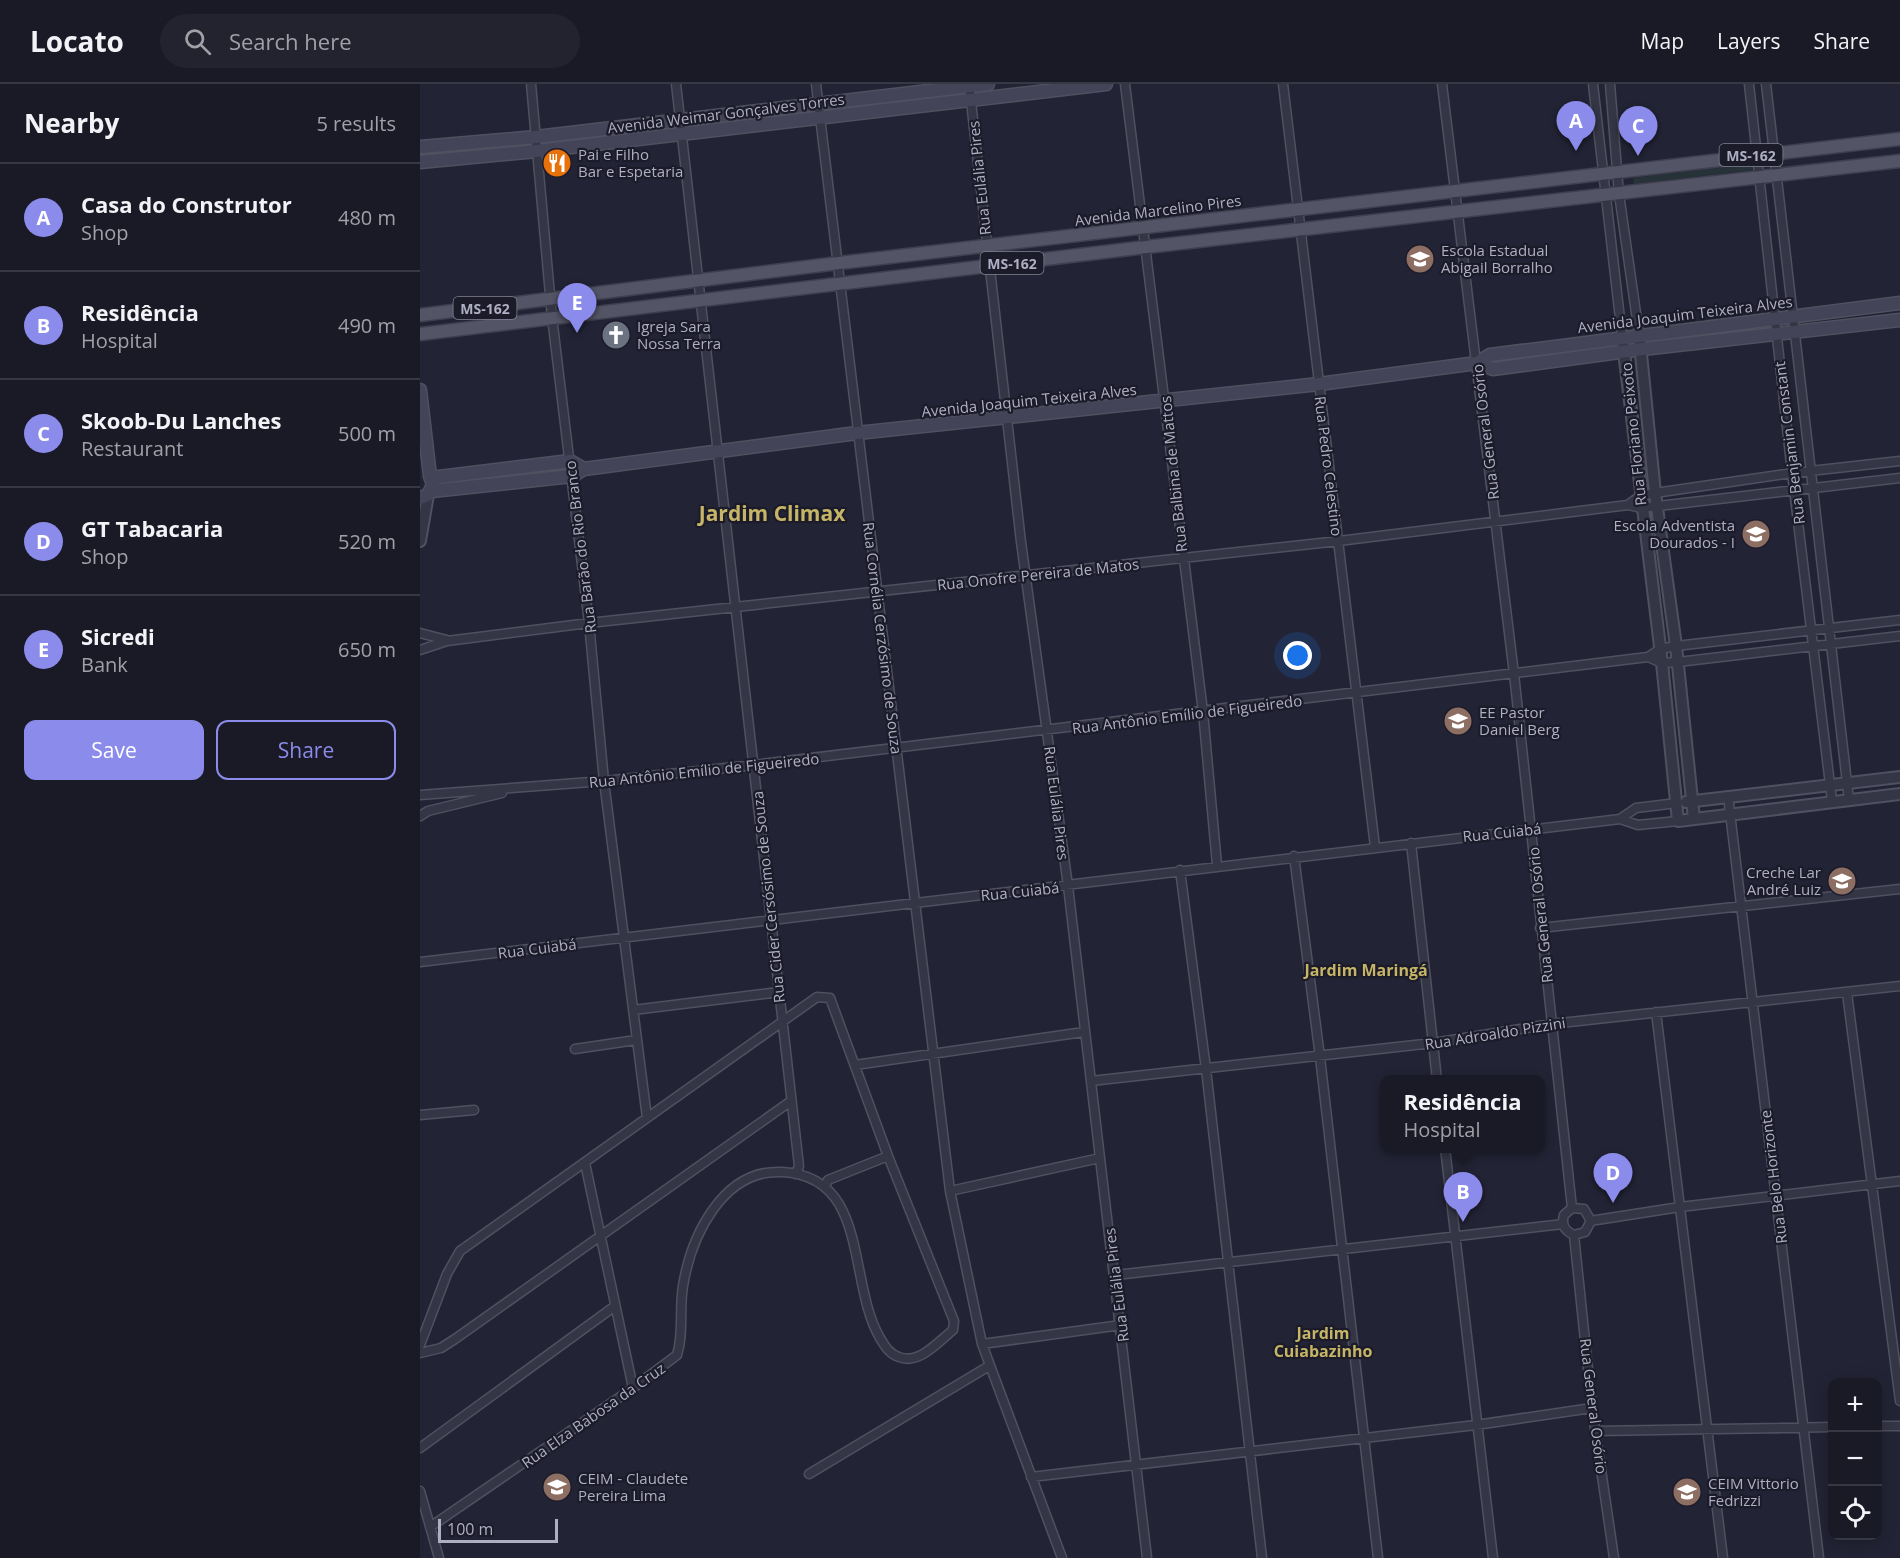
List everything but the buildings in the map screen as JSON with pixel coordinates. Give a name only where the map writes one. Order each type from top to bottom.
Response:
[{"type":"main road","name":"Avenida Weimar Gonçalves Torres","points":[[969,90],[987,84]]},
{"type":"main road","name":"Avenida Weimar Gonçalves Torres","points":[[420,147],[681,126],[969,90],[1106,84]]},
{"type":"main road","name":"Avenida Weimar Gonçalves Torres","points":[[420,162],[537,152],[681,126]]},
{"type":"main road","name":"Avenida Marcelino Pires","points":[[420,315],[986,245],[1900,139]]},
{"type":"main road","name":"MS-162","points":[[420,334],[1146,247],[1900,161]]},
{"type":"main road","name":"Avenida Joaquim Teixeira Alves","points":[[572,476],[584,469],[718,451],[857,433],[1007,419],[1319,384],[1477,363],[1490,355],[1622,336],[1900,303]]},
{"type":"main road","name":"Avenida Joaquim Teixeira Alves","points":[[1477,363],[1493,369],[1642,349],[1900,320]]},
{"type":"main road","points":[[420,390],[427,495],[572,476]]},
{"type":"main road","points":[[427,475],[570,461],[584,469]]},
{"type":"main road","points":[[554,463],[556,478]]},
{"type":"street","name":"Rua Barão do Rio Branco","points":[[531,84],[550,300],[590,623],[604,782],[647,1119]]},
{"type":"street","name":"Rua Cider Cersósimo de Souza","points":[[676,84],[799,1166],[796,1173]]},
{"type":"street","name":"Rua Cornélia Cerzósimo de Souza","points":[[816,84],[950,1191],[982,1344],[1062,1558]]},
{"type":"street","name":"Rua Balbina de Mattos","points":[[1125,84],[1165,401],[1182,558],[1203,712],[1217,865]]},
{"type":"street","name":"Rua Pedro Celestino","points":[[1283,84],[1376,848]]},
{"type":"street","name":"Rua General Osório","points":[[1442,84],[1514,674],[1572,1208]]},
{"type":"street","name":"Rua Floriano Peixoto","points":[[1593,84],[1641,508],[1662,663],[1678,821]]},
{"type":"street","name":"Rua Floriano Peixoto","points":[[1610,84],[1619,194],[1642,349],[1655,493],[1678,662],[1694,819]]},
{"type":"street","name":"Rua Benjamin Constant","points":[[1749,84],[1794,491],[1832,801]]},
{"type":"street","name":"Rua Benjamin Constant","points":[[1766,84],[1829,644],[1849,800]]},
{"type":"street","name":"Rua Eulália Pires","points":[[969,90],[1026,576],[1048,730],[1116,1275],[1147,1558]]},
{"type":"street","name":"Rua Onofre Pereira de Matos","points":[[1628,505],[1640,496],[1655,493],[1792,473],[1900,461]]},
{"type":"street","name":"Rua Onofre Pereira de Matos","points":[[421,650],[447,640],[590,623],[1339,541],[1628,505],[1641,508],[1900,478]]},
{"type":"street","points":[[420,541],[427,495]]},
{"type":"street","name":"Rua Antônio Emílio de Figueiredo","points":[[420,795],[604,782],[1358,694],[1648,657],[1660,649],[1676,646],[1900,620]]},
{"type":"street","name":"Rua Onofre Pereira de Matos","points":[[421,633],[447,640]]},
{"type":"street","points":[[421,633],[421,650]]},
{"type":"street","points":[[1648,657],[1662,663],[1678,662],[1900,636]]},
{"type":"street","name":"Rua Cuiabá","points":[[1620,819],[1636,807],[1900,777]]},
{"type":"street","name":"Rua Antônio Emílio de Figueiredo","points":[[420,816],[428,811],[490,797],[511,789]]},
{"type":"street","name":"Rua Cuiabá","points":[[420,962],[1531,829],[1620,819],[1638,825],[1900,794]]},
{"type":"street","name":"Rua Belo Horizonte","points":[[1728,796],[1819,1558]]},
{"type":"street","points":[[1411,843],[1436,1075]]},
{"type":"street","points":[[1294,856],[1320,1057],[1378,1558]]},
{"type":"street","points":[[1180,870],[1206,1069],[1262,1558]]},
{"type":"street","points":[[1540,928],[1900,889]]},
{"type":"street","name":"Rua Adroaldo Pizzini","points":[[1091,1081],[1433,1043],[1551,1024],[1900,986]]},
{"type":"street","points":[[633,1010],[779,992]]},
{"type":"street","points":[[1847,993],[1900,1401]]},
{"type":"street","points":[[420,1345],[447,1274],[460,1251],[783,1024],[817,997],[825,996],[830,998],[888,1156],[828,1180],[825,1186]]},
{"type":"street","points":[[1656,1012],[1723,1558]]},
{"type":"street","points":[[855,1065],[1084,1032]]},
{"type":"street","points":[[575,1049],[636,1040]]},
{"type":"street","points":[[420,1353],[441,1348],[791,1101]]},
{"type":"street","points":[[420,1115],[474,1110]]},
{"type":"street","points":[[1446,1153],[1493,1558]]},
{"type":"street","name":"Rua Elza Babosa da Cruz","points":[[430,1527],[633,1388],[677,1354],[686,1273],[701,1230],[712,1211],[733,1189],[756,1175],[776,1172],[796,1173],[825,1186],[844,1211],[872,1323],[893,1354],[905,1359],[917,1358],[953,1330],[954,1321],[888,1156]]},
{"type":"street","points":[[950,1191],[1101,1158]]},
{"type":"street","points":[[585,1163],[633,1388]]},
{"type":"street","points":[[1590,1221],[1900,1181]]},
{"type":"street","points":[[1572,1208],[1584,1209],[1590,1221],[1585,1232],[1574,1234],[1568,1232],[1563,1224],[1564,1215],[1572,1208]]},
{"type":"street","points":[[1116,1275],[1229,1264],[1563,1224]]},
{"type":"street","name":"Rua General Osório","points":[[1574,1234],[1592,1408],[1614,1558]]},
{"type":"street","points":[[420,1448],[615,1306]]},
{"type":"street","points":[[420,1325],[430,1320]]},
{"type":"street","points":[[982,1344],[1121,1325]]},
{"type":"street","points":[[809,1474],[989,1366]]},
{"type":"street","points":[[1031,1477],[1476,1425],[1592,1408]]},
{"type":"street","points":[[1882,1426],[1900,1426]]},
{"type":"street","points":[[1596,1431],[1828,1427]]},
{"type":"street","points":[[420,1491],[439,1558]]},
{"type":"shaded area","points":[[1751,163],[1752,170],[1634,184],[1633,178]]},
{"type":"place","name":"Casa do Construtor","points":[[1576,151]]},
{"type":"place","name":"Skoob-Du Lanches","points":[[1638,156]]},
{"type":"place","name":"Pai e Filho Bar e Espetaria","points":[[557,163]]},
{"type":"place","name":"Escola Estadual Abigail Borralho","points":[[1420,259]]},
{"type":"place","name":"Sicredi","points":[[577,333]]},
{"type":"place","name":"Igreja Sara Nossa Terra","points":[[616,335]]},
{"type":"place","name":"Escola Adventista Dourados - I","points":[[1756,534]]},
{"type":"place","name":"EE Pastor Daniel Berg","points":[[1458,721]]},
{"type":"place","name":"Creche Lar André Luiz","points":[[1842,881]]},
{"type":"place","name":"GT Tabacaria","points":[[1613,1203]]},
{"type":"place","name":"Residência","points":[[1463,1222]]},
{"type":"place","name":"CEIM - Claudete Pereira Lima","points":[[557,1487]]},
{"type":"place","name":"CEIM Vittorio Fedrizzi","points":[[1687,1492]]},
{"type":"district","name":"Jardim Climax","points":[[772,513]]},
{"type":"district","name":"Jardim Maringá","points":[[1366,970]]},
{"type":"district","name":"Jardim Cuiabazinho","points":[[1323,1342]]}]
